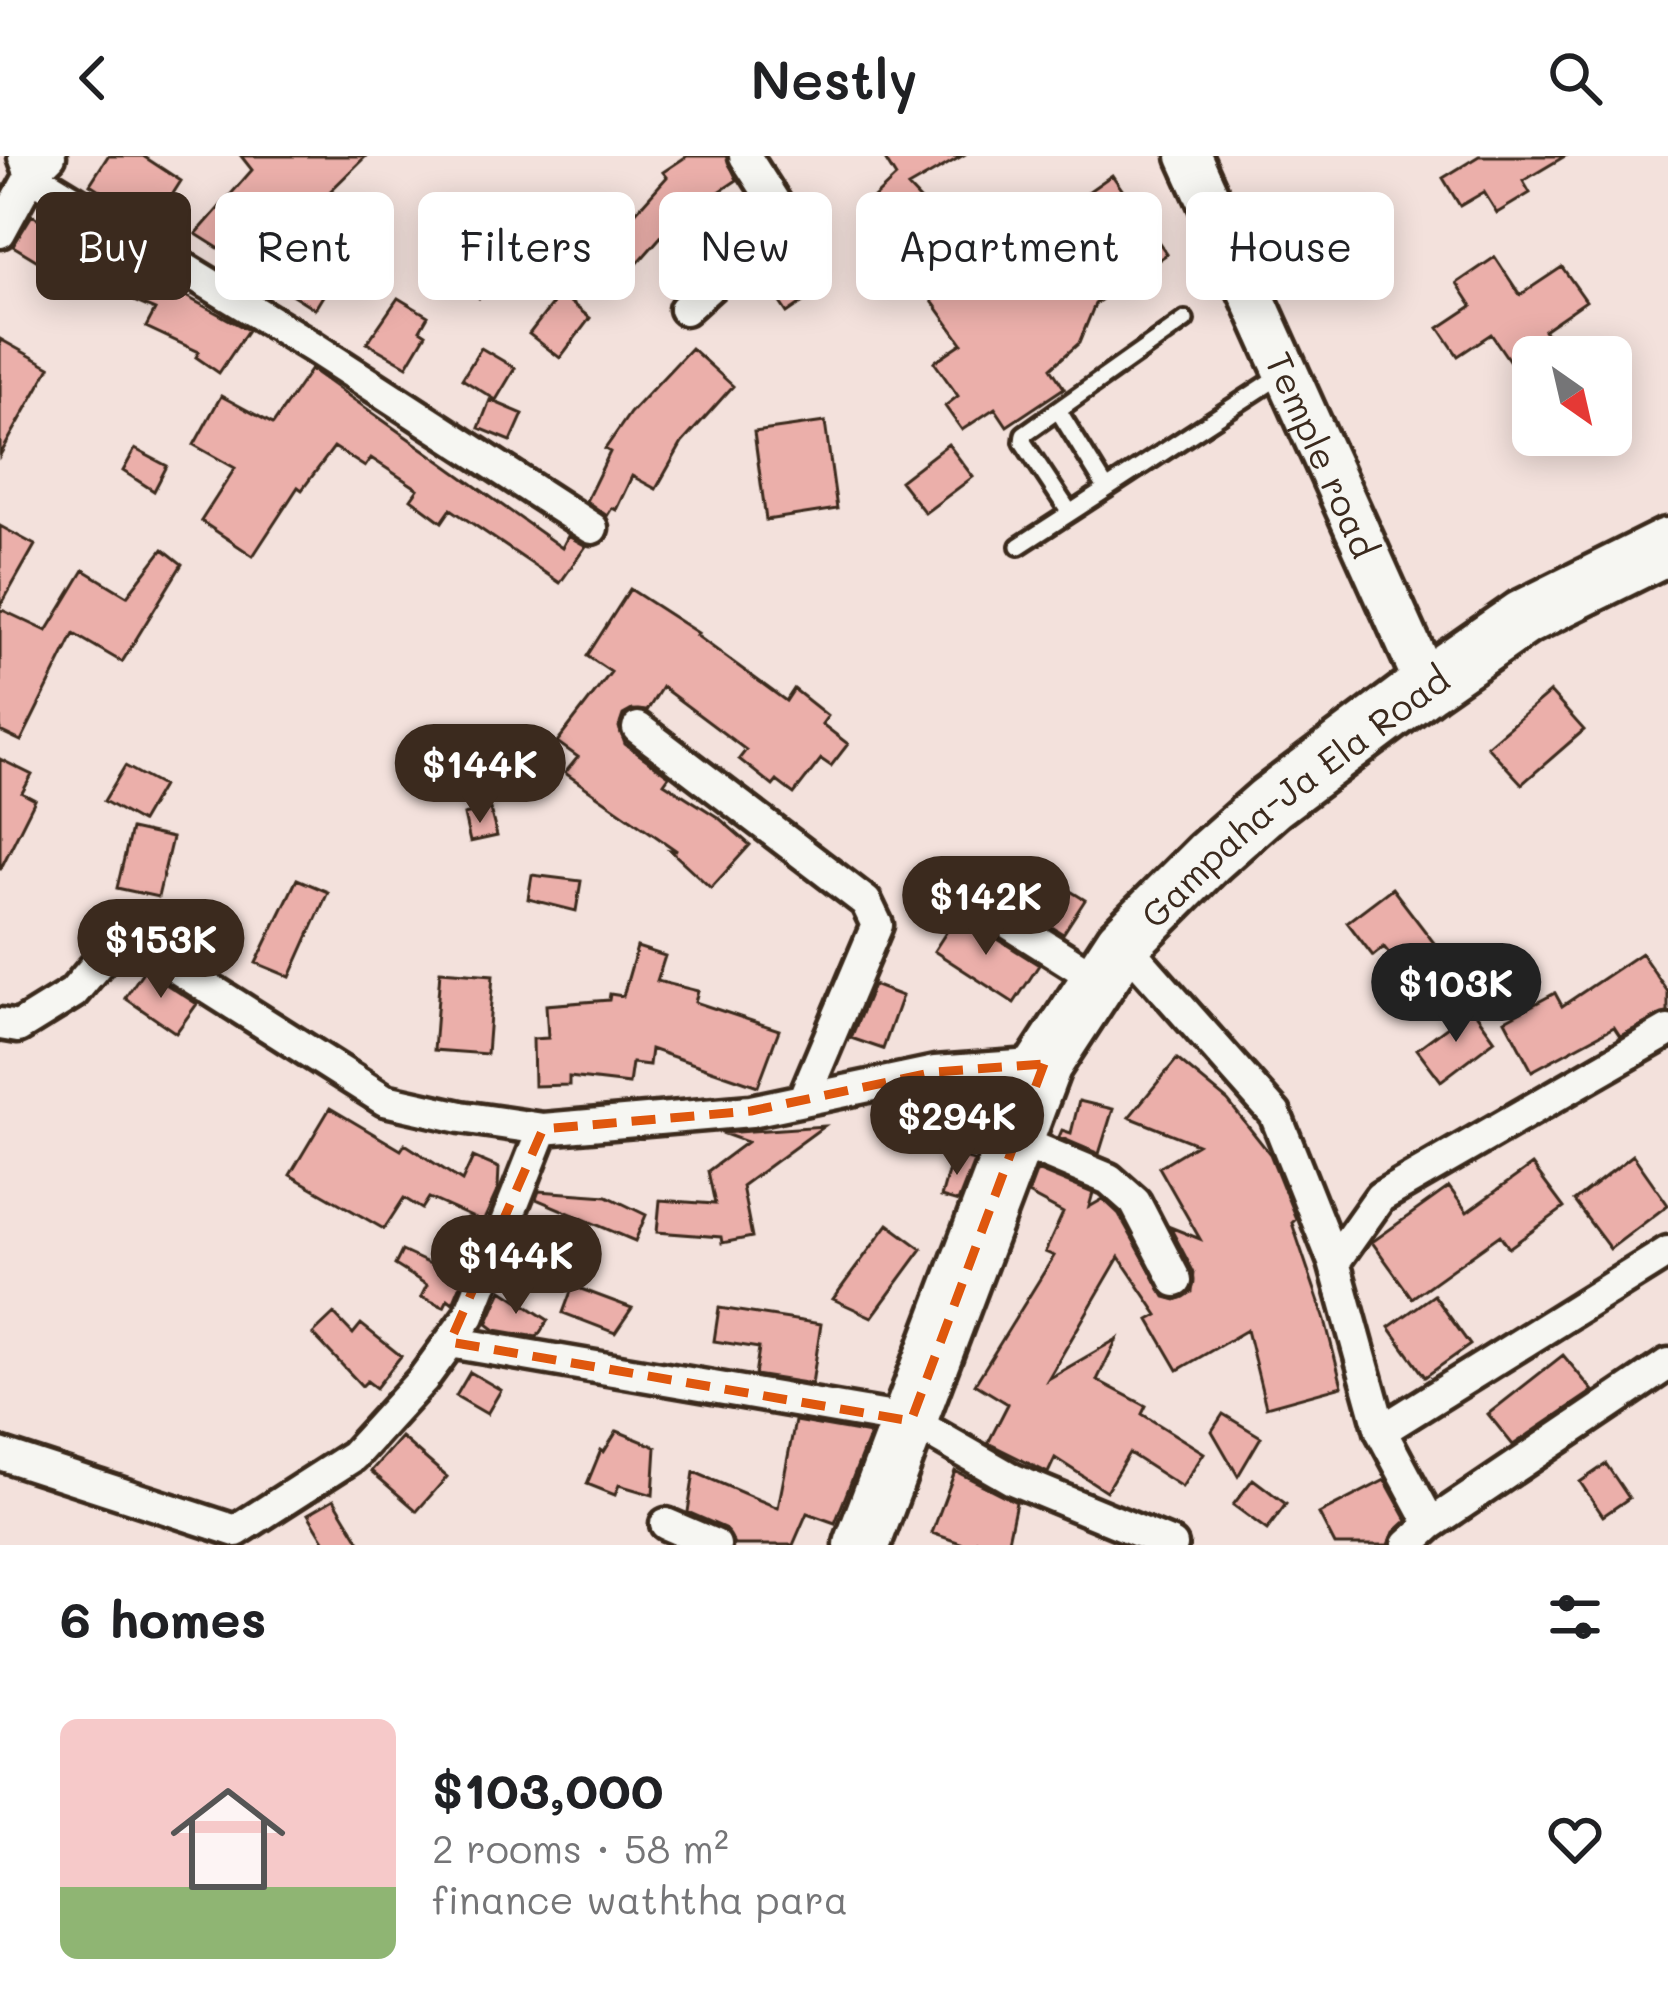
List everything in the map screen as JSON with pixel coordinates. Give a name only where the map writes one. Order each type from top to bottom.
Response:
[{"type":"highway","name":"Gampaha-Ja Ela Road","points":[[862,1545],[1044,1064],[1111,962],[1209,856],[1270,803],[1426,685],[1523,618],[1668,546]]},
{"type":"street","points":[[685,309],[770,232],[775,203],[745,156]]},
{"type":"street","name":"Temple road","points":[[1190,156],[1426,685]]},
{"type":"street","points":[[0,232],[35,162],[592,528]]},
{"type":"street","points":[[638,728],[866,902],[877,925],[803,1100]]},
{"type":"street","points":[[958,891],[1111,962],[1274,1114],[1334,1262],[1382,1431],[1431,1524]]},
{"type":"street","points":[[0,1024],[17,1027],[73,993],[110,949],[144,946],[385,1100],[543,1129],[751,1112],[935,1072],[1044,1064]]},
{"type":"street","points":[[1334,1262],[1380,1197],[1668,1031]]},
{"type":"street","points":[[236,1531],[353,1456],[423,1378],[469,1316],[543,1129]]},
{"type":"street","points":[[1018,1141],[1109,1179],[1135,1202],[1177,1281]]},
{"type":"street","points":[[1382,1431],[1668,1252]]},
{"type":"street","points":[[450,1342],[911,1421],[1012,1479],[1172,1545]]},
{"type":"street","points":[[1408,1545],[1431,1524],[1668,1364]]},
{"type":"street","points":[[0,1454],[267,1545]]},
{"type":"street","points":[[666,1524],[715,1545]]},
{"type":"lane","points":[[1070,512],[1023,442],[1024,434],[1185,320]]},
{"type":"lane","points":[[1019,546],[1286,373]]},
{"type":"lane","points":[[1058,410],[1106,488]]},
{"type":"highlighted area","points":[[1044,1064],[911,1421],[450,1342],[543,1129],[751,1111],[935,1072]]},
{"type":"building","points":[[108,156],[143,156],[181,181],[174,192],[102,192],[90,184]]},
{"type":"building","points":[[241,156],[366,156],[329,192],[233,192],[252,170]]},
{"type":"building","points":[[687,156],[726,156],[737,180],[719,192],[659,192],[659,239],[635,266],[635,213],[667,177],[663,172]]},
{"type":"building","points":[[883,156],[962,156],[908,187],[913,192],[880,192],[896,177]]},
{"type":"building","points":[[1479,156],[1565,156],[1523,181],[1530,193],[1497,213],[1484,192],[1460,206],[1443,178]]},
{"type":"building","points":[[1112,175],[1124,192],[1088,192]]},
{"type":"building","points":[[215,212],[215,246],[196,234]]},
{"type":"building","points":[[32,215],[36,217],[36,260],[13,246]]},
{"type":"building","points":[[1495,257],[1520,295],[1562,267],[1586,301],[1544,330],[1548,336],[1512,336],[1512,365],[1491,334],[1458,356],[1439,328],[1472,306],[1457,283]]},
{"type":"building","points":[[398,298],[428,316],[420,330],[426,334],[407,366],[367,343]]},
{"type":"building","points":[[191,299],[248,330],[219,373],[196,357],[199,352],[146,327],[155,310],[136,302]]},
{"type":"building","points":[[555,300],[568,300],[590,318],[560,358],[529,334]]},
{"type":"building","points":[[778,300],[806,300],[787,313]]},
{"type":"building","points":[[1101,300],[1079,343],[1051,368],[1064,388],[1007,426],[995,408],[962,430],[945,406],[958,396],[934,362],[962,343],[932,301]]},
{"type":"building","points":[[0,339],[50,367],[0,455]]},
{"type":"building","points":[[481,348],[515,368],[496,400],[462,379]]},
{"type":"building","points":[[691,348],[733,386],[682,443],[656,489],[632,476],[616,510],[612,508],[607,516],[586,501],[610,452],[605,449],[630,413]]},
{"type":"building","points":[[311,369],[562,548],[568,536],[586,546],[560,583],[451,509],[442,522],[411,499],[418,489],[371,458],[365,467],[334,447],[302,490],[298,487],[253,556],[201,521],[235,468],[194,445],[221,396],[273,424]]},
{"type":"building","points":[[490,400],[523,414],[511,441],[479,428]]},
{"type":"building","points":[[825,422],[837,509],[766,520],[754,432]]},
{"type":"building","points":[[948,444],[973,477],[925,513],[900,481]]},
{"type":"building","points":[[135,449],[167,466],[154,491],[123,471]]},
{"type":"building","points":[[0,526],[35,545],[0,607]]},
{"type":"building","points":[[163,549],[182,564],[122,662],[74,634],[21,741],[0,731],[0,609],[47,631],[84,570],[127,596]]},
{"type":"building","points":[[630,589],[698,633],[786,701],[794,689],[828,716],[822,724],[848,744],[831,766],[821,759],[794,794],[777,781],[773,786],[739,759],[746,750],[662,687],[647,711],[623,715],[619,727],[625,744],[669,776],[664,783],[719,818],[750,845],[711,888],[670,850],[677,851],[565,773],[578,757],[557,742],[611,672],[587,656]]},
{"type":"building","points":[[1550,692],[1584,730],[1522,784],[1487,746]]},
{"type":"building","points":[[0,759],[32,775],[22,793],[35,800],[0,870]]},
{"type":"building","points":[[125,766],[162,786],[141,822],[104,801]]},
{"type":"building","points":[[490,809],[497,836],[470,842],[464,815]]},
{"type":"building","points":[[131,829],[172,838],[158,897],[117,888]]},
{"type":"building","points":[[1023,862],[1085,900],[1063,934],[1001,895]]},
{"type":"building","points":[[532,875],[581,881],[576,911],[528,899]]},
{"type":"building","points":[[297,879],[328,892],[290,977],[256,963]]},
{"type":"building","points":[[1392,888],[1444,956],[1411,981],[1384,947],[1373,956],[1347,922]]},
{"type":"building","points":[[958,914],[1039,965],[1014,1003],[934,951]]},
{"type":"building","points":[[637,947],[665,956],[657,981],[698,991],[695,1002],[779,1030],[758,1086],[651,1049],[649,1065],[632,1063],[629,1084],[569,1077],[569,1085],[534,1086],[533,1039],[548,1038],[546,1005],[623,996]]},
{"type":"building","points":[[1641,953],[1668,992],[1668,1012],[1620,1036],[1614,1027],[1532,1071],[1505,1020],[1555,993],[1562,1006]]},
{"type":"building","points":[[144,970],[197,1004],[176,1033],[125,998]]},
{"type":"building","points":[[440,971],[493,975],[487,1054],[434,1050]]},
{"type":"building","points":[[873,985],[902,996],[883,1049],[851,1038]]},
{"type":"building","points":[[1472,1008],[1495,1040],[1441,1081],[1417,1049]]},
{"type":"building","points":[[1177,1059],[1228,1101],[1270,1154],[1296,1219],[1292,1223],[1342,1386],[1266,1407],[1247,1330],[1178,1370],[1149,1320],[1158,1315],[1119,1257],[1048,1379],[1117,1339],[1097,1380],[1146,1406],[1142,1414],[1204,1453],[1182,1487],[1129,1453],[1106,1491],[1055,1458],[1048,1473],[988,1443],[1008,1404],[975,1384],[1054,1256],[1045,1252],[1063,1213],[1028,1194],[1037,1170],[1093,1193],[1089,1207],[1103,1199],[1119,1214],[1165,1297],[1176,1300],[1192,1292],[1194,1273],[1170,1227],[1200,1239],[1159,1167],[1197,1144],[1129,1117]]},
{"type":"building","points":[[911,1099],[938,1113],[923,1140],[897,1126]]},
{"type":"building","points":[[1079,1101],[1113,1109],[1099,1154],[1059,1137],[1062,1130],[1071,1133]]},
{"type":"building","points":[[330,1108],[401,1150],[405,1144],[462,1181],[473,1157],[499,1168],[498,1189],[483,1222],[429,1198],[422,1209],[404,1198],[384,1229],[290,1175]]},
{"type":"building","points":[[824,1126],[742,1186],[752,1237],[722,1243],[721,1237],[657,1232],[660,1200],[715,1204],[708,1171],[747,1142],[722,1133]]},
{"type":"building","points":[[953,1155],[974,1161],[958,1202],[941,1197]]},
{"type":"building","points":[[1633,1155],[1668,1205],[1610,1249],[1574,1201]]},
{"type":"building","points":[[1532,1165],[1564,1208],[1509,1248],[1500,1235],[1412,1298],[1372,1242],[1449,1187],[1467,1212]]},
{"type":"building","points":[[539,1191],[607,1196],[646,1215],[635,1241],[536,1199]]},
{"type":"building","points":[[562,1216],[585,1227],[567,1264],[544,1253]]},
{"type":"building","points":[[888,1224],[922,1249],[872,1317],[833,1299]]},
{"type":"building","points":[[402,1251],[463,1279],[453,1303],[448,1299],[444,1307],[421,1297],[427,1285],[395,1265]]},
{"type":"building","points":[[573,1286],[632,1308],[615,1333],[563,1313]]},
{"type":"building","points":[[502,1290],[548,1320],[537,1337],[495,1330],[487,1324]]},
{"type":"building","points":[[1434,1295],[1470,1345],[1425,1377],[1389,1327]]},
{"type":"building","points":[[719,1308],[821,1324],[812,1384],[755,1375],[759,1348],[714,1341]]},
{"type":"building","points":[[334,1314],[353,1334],[361,1324],[401,1356],[376,1388],[367,1381],[362,1386],[313,1334]]},
{"type":"building","points":[[1563,1355],[1593,1391],[1513,1445],[1488,1414]]},
{"type":"building","points":[[470,1372],[501,1390],[487,1414],[456,1396]]},
{"type":"building","points":[[1223,1414],[1261,1437],[1238,1476],[1212,1431]]},
{"type":"building","points":[[795,1421],[870,1434],[835,1523],[807,1513],[793,1545],[734,1545],[724,1528],[688,1512],[694,1472],[778,1508]]},
{"type":"building","points":[[617,1431],[656,1447],[653,1495],[619,1485],[615,1495],[587,1484],[601,1450]]},
{"type":"building","points":[[401,1437],[447,1477],[417,1511],[371,1471]]},
{"type":"building","points":[[1606,1464],[1629,1498],[1603,1516],[1580,1482]]},
{"type":"building","points":[[955,1471],[1016,1502],[1007,1545],[977,1541],[966,1545],[932,1533]]},
{"type":"building","points":[[1253,1479],[1286,1504],[1267,1530],[1233,1505]]},
{"type":"building","points":[[1385,1480],[1407,1520],[1389,1545],[1335,1545],[1319,1514]]},
{"type":"building","points":[[334,1499],[362,1545],[327,1545],[308,1514]]}]
